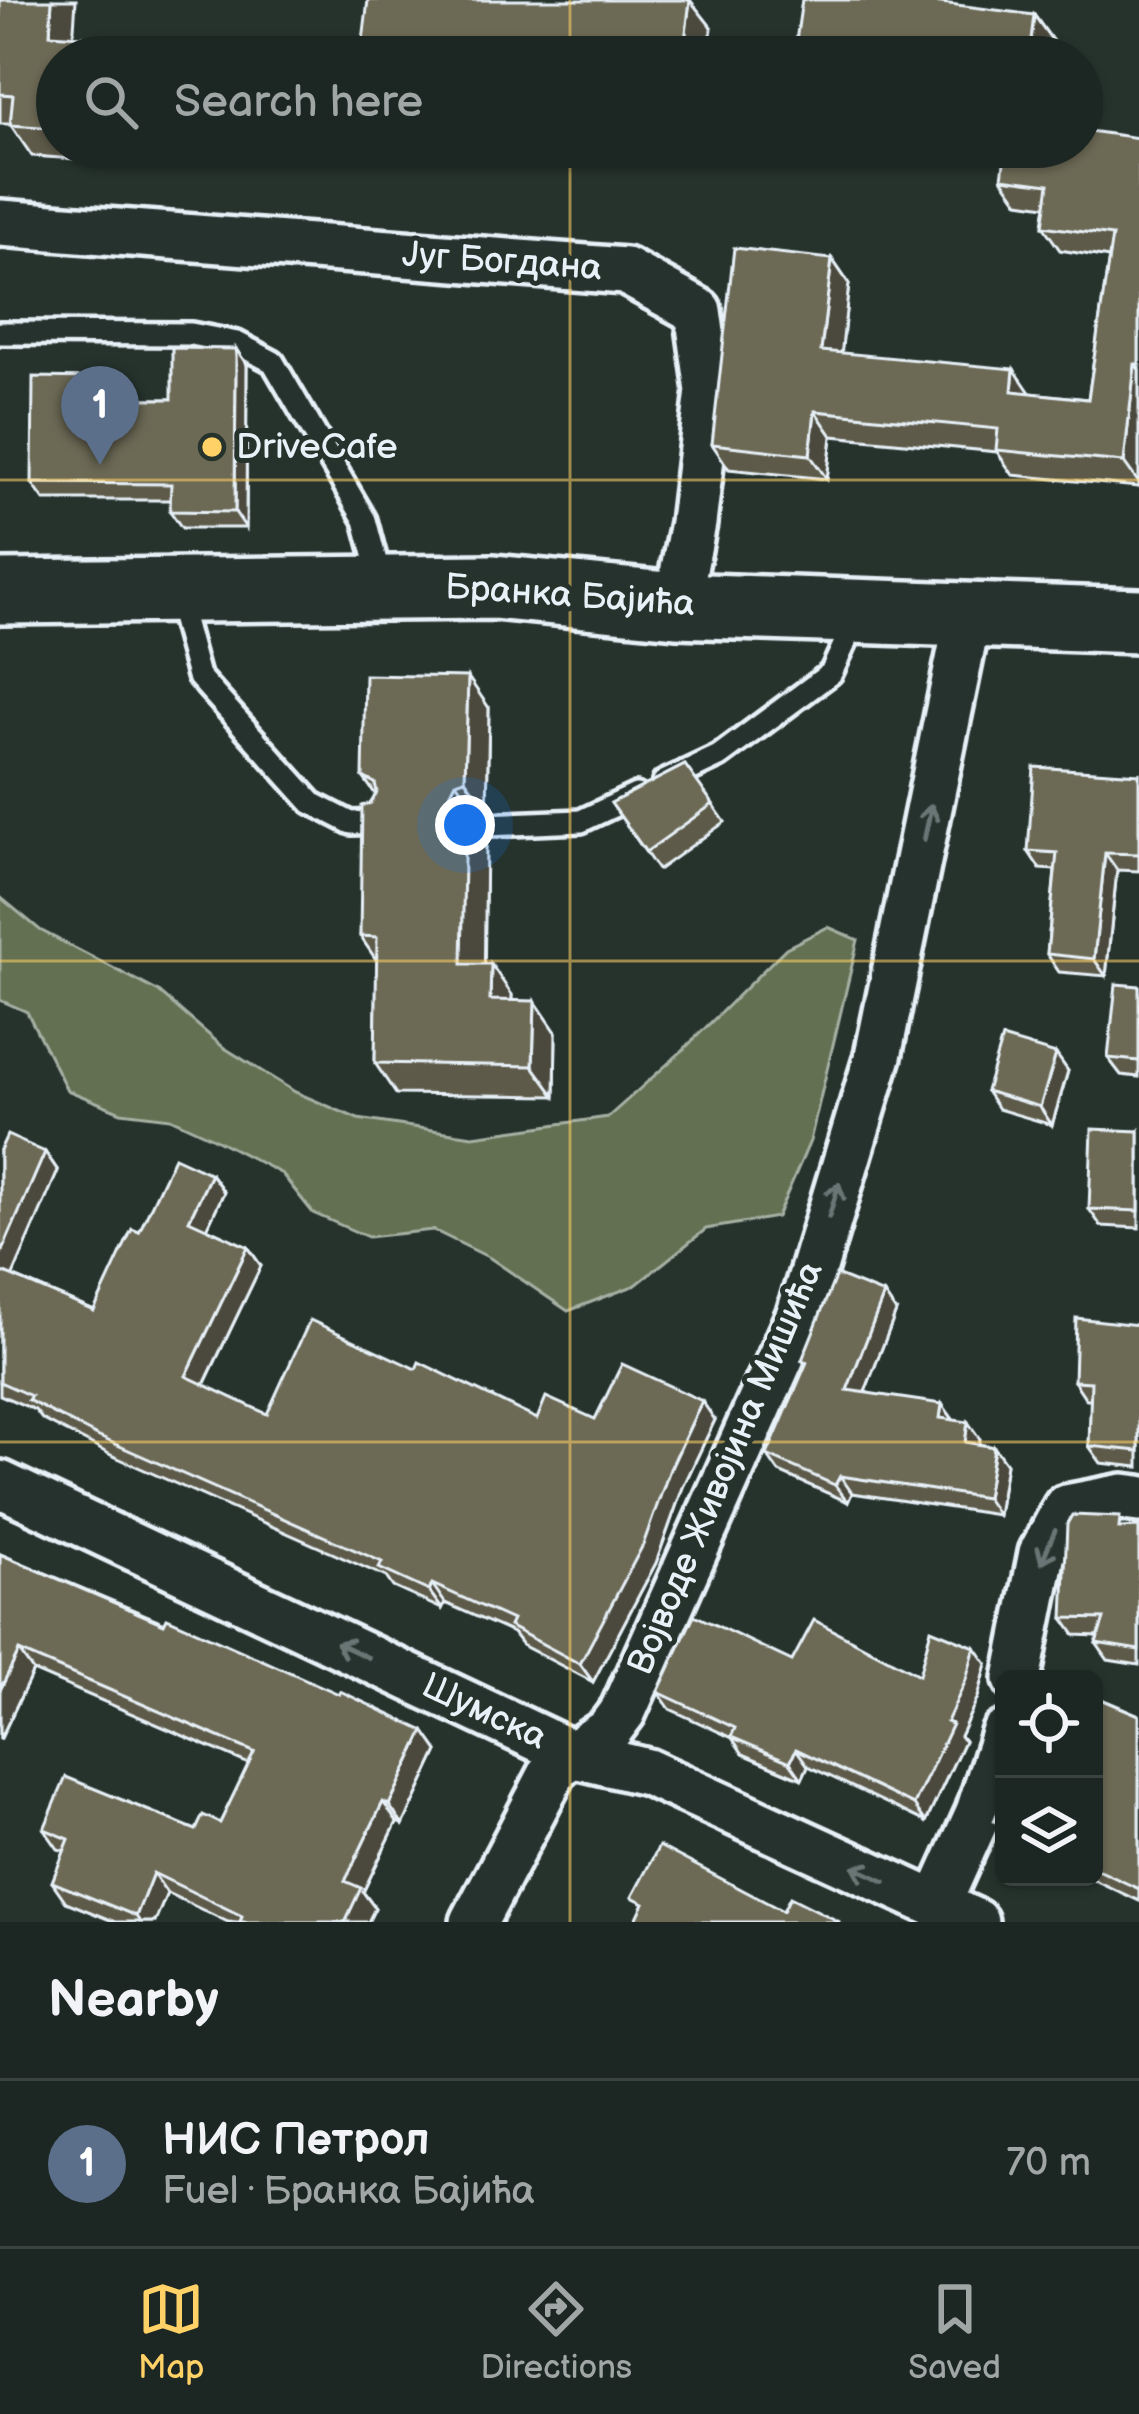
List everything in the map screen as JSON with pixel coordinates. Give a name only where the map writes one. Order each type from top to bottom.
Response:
[{"type":"main road","name":"Бранка Бајића","points":[[0,592],[494,587],[676,605],[1139,621]]},
{"type":"street","name":"Југ Богдана","points":[[0,224],[625,271],[698,311],[709,392],[696,504],[676,605]]},
{"type":"street","name":"Војводе Живојина Мишића","points":[[474,1922],[556,1766],[608,1730],[623,1711],[800,1314],[878,1056],[968,617]]},
{"type":"street","name":"Шумска","points":[[0,1484],[572,1754],[647,1772],[956,1914]]},
{"type":"street","points":[[1018,1670],[1042,1553],[1066,1508],[1123,1497],[1139,1499]]},
{"type":"street","points":[[956,1914],[995,1762]]},
{"type":"lane","points":[[0,334],[191,334],[237,343],[273,362],[365,520],[382,587]]},
{"type":"lane","points":[[174,588],[198,676],[312,802],[351,823],[384,822]]},
{"type":"lane","points":[[486,824],[580,821],[719,756],[831,673],[846,641],[849,608]]},
{"type":"green space","points":[[0,897],[40,930],[159,992],[223,1047],[295,1092],[358,1119],[473,1136],[608,1117],[786,948],[828,927],[858,940],[810,1141],[777,1217],[706,1229],[636,1285],[568,1311],[490,1258],[433,1230],[368,1237],[313,1213],[282,1174],[211,1137],[170,1118],[121,1112],[67,1090],[27,1012],[0,1000]]},
{"type":"building","points":[[0,0],[52,0],[50,34],[82,36],[36,36],[36,127],[10,125],[13,95],[0,94]]},
{"type":"building","points":[[368,0],[690,0],[686,36],[364,36]]},
{"type":"building","points":[[802,0],[918,0],[1034,15],[1032,36],[797,36]]},
{"type":"building","points":[[1103,133],[1139,138],[1139,364],[1135,364],[1124,462],[996,450],[998,429],[815,411],[810,455],[712,444],[734,248],[832,259],[821,351],[1014,369],[1012,391],[1088,399],[1112,236],[1043,226],[1049,184],[1002,178],[1003,168],[1103,168]]},
{"type":"building","points":[[172,348],[236,349],[235,512],[170,511],[171,484],[32,483],[33,377],[95,378],[94,399],[172,399]]},
{"type":"building","points":[[365,675],[468,677],[465,779],[456,782],[450,794],[453,803],[465,809],[462,964],[491,964],[490,1000],[535,1001],[533,1066],[375,1063],[377,937],[360,936],[362,806],[371,803],[377,792],[375,783],[363,777]]},
{"type":"building","points":[[685,765],[713,804],[646,852],[611,803]]},
{"type":"building","points":[[1034,767],[1139,774],[1139,854],[1105,853],[1094,959],[1047,954],[1057,853],[1028,851]]},
{"type":"building","points":[[1116,984],[1139,986],[1139,1061],[1108,1058]]},
{"type":"building","points":[[1002,1038],[1056,1054],[1040,1107],[986,1091]]},
{"type":"building","points":[[1092,1129],[1139,1131],[1139,1211],[1089,1209]]},
{"type":"building","points":[[7,1135],[45,1152],[0,1256],[0,1150]]},
{"type":"building","points":[[174,1157],[211,1174],[189,1220],[248,1247],[186,1376],[267,1414],[310,1320],[416,1369],[419,1362],[537,1419],[546,1397],[595,1419],[622,1364],[702,1401],[670,1469],[643,1545],[580,1664],[509,1626],[512,1620],[432,1584],[429,1591],[379,1568],[382,1562],[97,1436],[0,1382],[0,1271],[94,1311],[132,1229],[139,1232]]},
{"type":"building","points":[[836,1275],[884,1294],[847,1390],[942,1404],[940,1418],[968,1422],[965,1442],[994,1447],[986,1498],[840,1476],[835,1485],[767,1455],[807,1362],[802,1360]]},
{"type":"building","points":[[1076,1318],[1139,1325],[1139,1451],[1089,1446],[1091,1382],[1074,1381]]},
{"type":"building","points":[[1072,1515],[1120,1517],[1119,1528],[1139,1527],[1139,1650],[1096,1643],[1104,1619],[1063,1618],[1067,1524]]},
{"type":"building","points":[[0,1554],[164,1624],[167,1618],[424,1731],[345,1881],[361,1888],[345,1922],[240,1922],[242,1916],[153,1873],[136,1916],[52,1882],[69,1839],[44,1829],[66,1777],[196,1830],[203,1815],[220,1823],[254,1752],[19,1651],[0,1690]]},
{"type":"building","points":[[694,1615],[792,1661],[814,1620],[919,1675],[931,1629],[975,1647],[947,1722],[952,1724],[914,1805],[796,1749],[790,1762],[731,1737],[735,1728],[658,1692]]},
{"type":"building","points":[[1103,1700],[1139,1715],[1139,1889],[1103,1872]]},
{"type":"building","points":[[659,1846],[783,1911],[790,1897],[840,1922],[635,1922],[644,1903],[632,1897]]},
{"type":"place","name":"DriveCafe","points":[[212,447]]},
{"type":"place","name":"НИС Петрол","points":[[100,465]]}]
